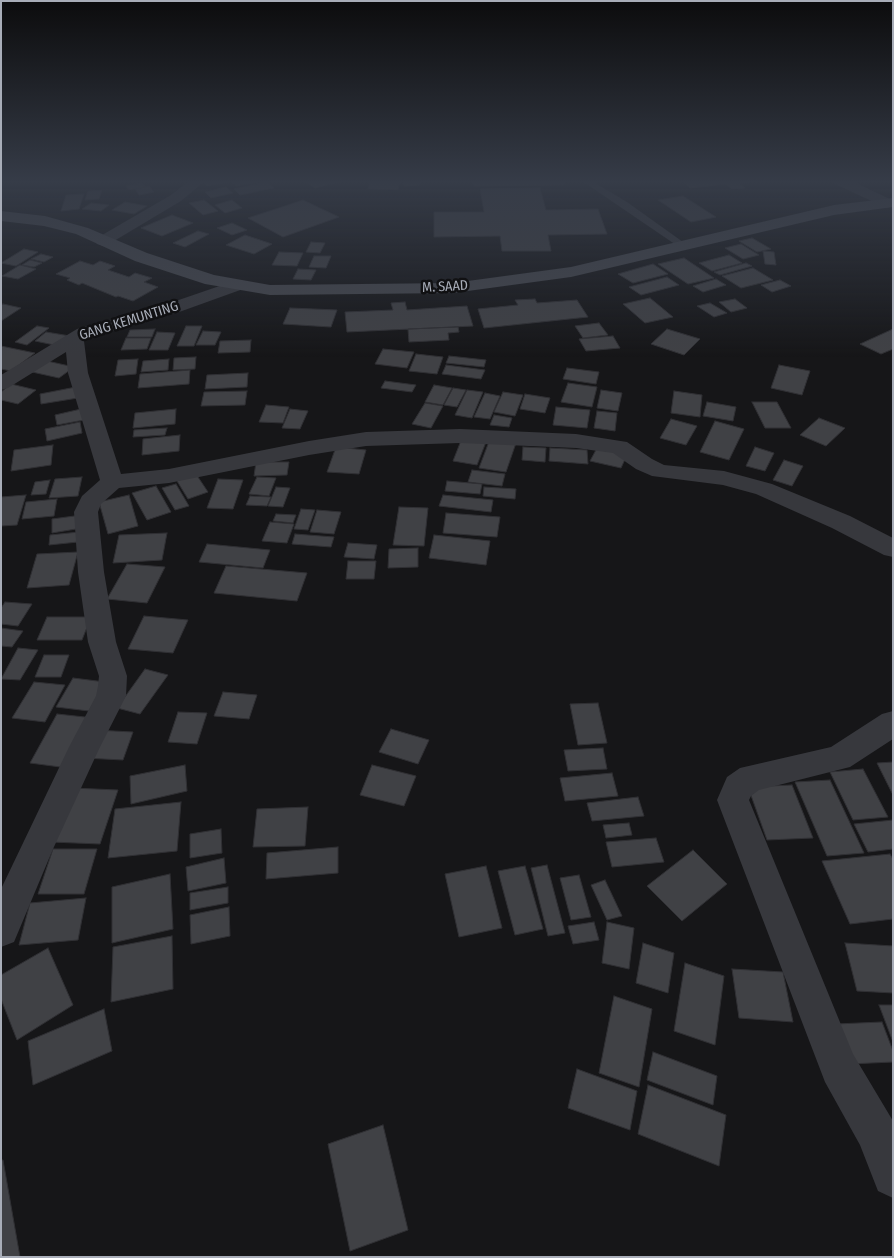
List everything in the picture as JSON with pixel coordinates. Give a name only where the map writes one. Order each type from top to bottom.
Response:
[{"type":"street","name":"M. SAAD","points":[[100,240],[141,257],[210,280],[270,290],[454,288],[571,272],[711,240]]},
{"type":"street","name":"GANG KEMUNTING","points":[[1,384],[74,338],[104,327],[176,307],[237,285]]},
{"type":"street","points":[[74,338],[78,372],[112,482]]},
{"type":"street","points":[[1,930],[36,849],[84,747],[111,696],[113,676],[102,642],[91,572],[86,512],[90,501],[112,482],[169,476],[309,448],[366,439],[440,436],[576,441],[619,448],[632,454],[644,464],[660,471],[724,478],[764,489],[841,522],[893,548]]},
{"type":"street","points":[[893,723],[839,758],[751,778],[738,787],[733,800],[839,1068],[877,1134],[893,1176]]},
{"type":"lane","points":[[676,240],[685,246]]},
{"type":"building","points":[[180,240],[198,240],[185,247],[173,243]]},
{"type":"building","points":[[236,240],[259,240],[272,244],[254,254],[226,245]]},
{"type":"building","points":[[500,240],[549,240],[551,251],[502,251]]},
{"type":"building","points":[[755,240],[771,249],[757,252],[739,241]]},
{"type":"building","points":[[311,242],[325,243],[320,253],[306,252]]},
{"type":"building","points":[[741,244],[759,255],[743,259],[725,248]]},
{"type":"building","points":[[24,249],[38,252],[16,266],[1,263]]},
{"type":"building","points":[[763,251],[774,252],[776,265],[765,264]]},
{"type":"building","points":[[279,252],[303,253],[297,266],[272,265]]},
{"type":"building","points":[[41,254],[53,257],[44,262],[31,259]]},
{"type":"building","points":[[729,255],[742,263],[712,271],[699,263]]},
{"type":"building","points":[[314,256],[331,256],[326,268],[309,267]]},
{"type":"building","points":[[684,258],[714,278],[688,284],[658,264]]},
{"type":"building","points":[[30,260],[42,263],[34,267],[22,265]]},
{"type":"building","points":[[80,261],[93,265],[100,261],[115,266],[108,270],[129,277],[135,273],[152,278],[144,282],[158,287],[133,301],[116,297],[82,283],[79,285],[67,280],[70,278],[56,274]]},
{"type":"building","points":[[746,263],[752,266],[720,275],[714,272]]},
{"type":"building","points":[[653,264],[668,274],[633,283],[618,274]]},
{"type":"building","points":[[20,265],[36,269],[18,279],[2,276]]},
{"type":"building","points":[[753,268],[773,280],[741,288],[722,276]]},
{"type":"building","points":[[298,269],[316,270],[311,280],[293,279]]},
{"type":"building","points":[[667,277],[679,285],[641,295],[629,287]]},
{"type":"building","points":[[716,279],[726,285],[703,292],[693,286]]},
{"type":"building","points":[[780,280],[791,286],[772,292],[761,285]]},
{"type":"building","points":[[650,298],[673,317],[645,323],[623,304]]},
{"type":"building","points":[[535,299],[537,303],[577,300],[588,317],[484,328],[478,309],[518,305],[515,300]]},
{"type":"building","points":[[735,299],[747,308],[731,312],[719,302]]},
{"type":"building","points":[[405,302],[407,310],[467,306],[473,326],[347,332],[345,312],[393,310],[391,303]]},
{"type":"building","points":[[710,303],[727,313],[714,317],[697,306]]},
{"type":"building","points":[[1,305],[21,308],[1,321]]},
{"type":"building","points":[[290,308],[337,310],[331,327],[283,324]]},
{"type":"building","points":[[599,323],[608,335],[583,338],[575,326]]},
{"type":"building","points":[[37,326],[49,328],[27,345],[15,342]]},
{"type":"building","points":[[186,326],[202,326],[194,346],[177,346]]},
{"type":"building","points":[[458,327],[459,332],[448,333],[449,340],[409,342],[408,329]]},
{"type":"building","points":[[155,329],[152,337],[127,337],[130,330]]},
{"type":"building","points":[[667,329],[700,339],[684,355],[651,344]]},
{"type":"building","points":[[893,329],[893,349],[881,354],[860,344]]},
{"type":"building","points":[[203,331],[221,332],[215,345],[196,345]]},
{"type":"building","points":[[46,332],[70,336],[59,346],[35,341]]},
{"type":"building","points":[[157,332],[175,333],[168,350],[149,350]]},
{"type":"building","points":[[613,336],[620,348],[586,351],[579,339]]},
{"type":"building","points":[[126,338],[151,338],[147,349],[121,350]]},
{"type":"building","points":[[251,340],[250,352],[218,353],[220,341]]},
{"type":"building","points":[[1,346],[35,353],[11,371],[1,369]]},
{"type":"building","points":[[383,349],[414,352],[407,368],[375,364]]},
{"type":"building","points":[[416,354],[443,357],[437,374],[409,371]]},
{"type":"building","points":[[449,356],[486,360],[484,367],[446,363]]},
{"type":"building","points":[[196,357],[195,369],[173,370],[174,358]]},
{"type":"building","points":[[138,359],[136,374],[115,376],[118,360]]},
{"type":"building","points":[[169,359],[168,370],[141,372],[143,361]]},
{"type":"building","points":[[47,361],[74,367],[59,378],[32,372]]},
{"type":"building","points":[[446,365],[485,370],[481,379],[442,374]]},
{"type":"building","points":[[779,365],[810,371],[802,395],[771,388]]},
{"type":"building","points":[[567,368],[599,372],[596,384],[563,379]]},
{"type":"building","points":[[190,370],[189,384],[138,388],[140,374]]},
{"type":"building","points":[[248,373],[247,387],[205,389],[207,375]]},
{"type":"building","points":[[385,381],[416,385],[412,392],[381,388]]},
{"type":"building","points":[[568,383],[597,387],[592,407],[561,402]]},
{"type":"building","points":[[11,384],[36,390],[18,404],[1,400],[1,392]]},
{"type":"building","points":[[434,385],[452,388],[443,405],[425,402]]},
{"type":"building","points":[[76,387],[78,398],[41,404],[40,394]]},
{"type":"building","points":[[453,388],[466,390],[457,407],[444,405]]},
{"type":"building","points":[[467,390],[483,392],[472,418],[455,415]]},
{"type":"building","points":[[601,390],[622,393],[618,411],[597,408]]},
{"type":"building","points":[[247,391],[245,405],[201,406],[204,392]]},
{"type":"building","points":[[674,391],[702,395],[700,417],[671,413]]},
{"type":"building","points":[[503,392],[523,395],[515,416],[494,412]]},
{"type":"building","points":[[485,393],[500,396],[490,419],[474,417]]},
{"type":"building","points":[[525,394],[550,398],[545,413],[520,409]]},
{"type":"building","points":[[707,402],[736,407],[733,421],[703,416]]},
{"type":"building","points":[[752,402],[777,402],[791,428],[765,428]]},
{"type":"building","points":[[425,403],[443,406],[431,428],[412,424]]},
{"type":"building","points":[[266,405],[289,407],[283,423],[259,422]]},
{"type":"building","points":[[556,407],[590,410],[587,428],[553,425]]},
{"type":"building","points":[[81,409],[84,420],[57,425],[55,415]]},
{"type":"building","points":[[176,409],[175,424],[133,428],[135,413]]},
{"type":"building","points":[[290,409],[308,411],[300,429],[282,428]]},
{"type":"building","points":[[597,411],[617,413],[615,431],[594,428]]},
{"type":"building","points":[[494,415],[512,418],[509,427],[490,425]]},
{"type":"building","points":[[819,418],[845,428],[826,446],[800,435]]},
{"type":"building","points":[[671,419],[697,426],[686,445],[660,438]]},
{"type":"building","points":[[715,421],[744,429],[729,460],[700,452]]},
{"type":"building","points":[[80,422],[82,433],[47,441],[45,429]]},
{"type":"building","points":[[167,428],[165,435],[133,437],[134,430]]},
{"type":"building","points":[[180,435],[179,451],[142,455],[143,439]]},
{"type":"building","points":[[462,438],[486,442],[477,465],[453,461]]},
{"type":"building","points":[[490,439],[516,443],[506,472],[479,468]]},
{"type":"building","points":[[53,445],[51,465],[11,471],[14,450]]},
{"type":"building","points":[[336,447],[366,450],[359,474],[327,472]]},
{"type":"building","points":[[523,447],[546,448],[545,462],[522,460]]},
{"type":"building","points":[[755,447],[774,453],[765,471],[746,466]]},
{"type":"building","points":[[550,448],[587,450],[588,464],[549,461]]},
{"type":"building","points":[[597,448],[627,455],[621,468],[590,461]]},
{"type":"building","points":[[784,460],[803,466],[792,486],[773,480]]},
{"type":"building","points":[[256,462],[289,462],[287,475],[254,476]]},
{"type":"building","points":[[472,470],[505,474],[502,486],[468,482]]},
{"type":"building","points":[[196,474],[208,492],[188,499],[177,481]]},
{"type":"building","points":[[82,477],[78,496],[49,498],[55,479]]},
{"type":"building","points":[[257,477],[276,478],[269,496],[249,494]]},
{"type":"building","points":[[218,479],[243,480],[233,509],[207,508]]},
{"type":"building","points":[[50,480],[46,494],[31,495],[35,482]]},
{"type":"building","points":[[447,481],[482,484],[480,494],[445,491]]},
{"type":"building","points":[[176,484],[189,506],[175,510],[162,488]]},
{"type":"building","points":[[156,486],[171,512],[147,520],[132,493]]},
{"type":"building","points":[[276,487],[290,488],[283,507],[268,506]]},
{"type":"building","points":[[484,487],[516,489],[515,499],[483,496]]},
{"type":"building","points":[[26,495],[17,525],[1,526],[1,497]]},
{"type":"building","points":[[129,495],[138,526],[108,534],[99,502]]},
{"type":"building","points":[[443,495],[493,500],[491,512],[439,506]]},
{"type":"building","points":[[250,496],[271,497],[267,506],[246,505]]},
{"type":"building","points":[[57,499],[54,516],[22,519],[26,502]]},
{"type":"building","points":[[399,507],[428,508],[424,546],[393,545]]},
{"type":"building","points":[[301,509],[315,510],[308,530],[294,529]]},
{"type":"building","points":[[317,510],[341,512],[334,534],[310,532]]},
{"type":"building","points":[[446,513],[500,517],[497,537],[443,533]]},
{"type":"building","points":[[276,514],[296,515],[293,523],[273,521]]},
{"type":"building","points":[[82,515],[82,528],[52,533],[52,519]]},
{"type":"building","points":[[270,522],[294,524],[287,543],[262,541]]},
{"type":"building","points":[[79,532],[78,542],[49,545],[50,535]]},
{"type":"building","points":[[167,533],[162,560],[113,563],[119,535]]},
{"type":"building","points":[[295,534],[334,537],[331,547],[292,544]]},
{"type":"building","points":[[434,535],[490,541],[486,565],[429,558]]},
{"type":"building","points":[[348,543],[377,545],[374,559],[344,557]]},
{"type":"building","points":[[207,544],[270,550],[263,568],[199,562]]},
{"type":"building","points":[[418,548],[418,567],[388,568],[389,549]]},
{"type":"building","points":[[78,552],[69,585],[27,588],[37,554]]},
{"type":"building","points":[[348,561],[376,561],[374,579],[346,579]]},
{"type":"building","points":[[127,564],[165,567],[147,603],[107,599]]},
{"type":"building","points":[[226,566],[307,573],[297,601],[214,593]]},
{"type":"building","points":[[5,602],[32,604],[18,626],[1,624],[1,608]]},
{"type":"building","points":[[144,616],[188,620],[173,653],[128,649]]},
{"type":"building","points":[[47,617],[91,617],[82,640],[37,640]]},
{"type":"building","points":[[1,628],[23,631],[12,647],[1,646]]},
{"type":"building","points":[[18,648],[38,650],[20,680],[1,679]]},
{"type":"building","points":[[44,655],[69,655],[61,677],[35,677]]},
{"type":"building","points":[[145,669],[168,675],[140,714],[117,708]]},
{"type":"building","points":[[73,678],[105,682],[89,711],[56,707]]},
{"type":"building","points":[[34,682],[65,685],[45,722],[12,718]]},
{"type":"building","points":[[223,692],[257,695],[249,719],[214,716]]},
{"type":"building","points":[[598,703],[607,743],[578,745],[570,704]]},
{"type":"building","points":[[178,712],[207,713],[197,744],[168,742]]},
{"type":"building","points":[[57,714],[94,718],[68,768],[30,763]]},
{"type":"building","points":[[391,729],[429,740],[418,764],[379,752]]},
{"type":"building","points":[[95,730],[133,732],[123,760],[84,758]]},
{"type":"building","points":[[603,748],[607,769],[568,771],[564,750]]},
{"type":"building","points":[[893,762],[893,795],[877,763]]},
{"type":"building","points":[[185,765],[187,791],[131,804],[130,776]]},
{"type":"building","points":[[372,765],[416,776],[404,806],[360,795]]},
{"type":"building","points":[[863,769],[888,817],[853,820],[830,772]]},
{"type":"building","points":[[612,773],[618,796],[565,801],[560,778]]},
{"type":"building","points":[[830,780],[864,853],[827,856],[795,782]]},
{"type":"building","points":[[792,785],[813,838],[767,840],[748,787]]},
{"type":"building","points":[[72,788],[118,790],[100,844],[51,842]]},
{"type":"building","points":[[638,797],[644,816],[592,821],[587,803]]},
{"type":"building","points":[[181,802],[177,851],[108,858],[115,809]]},
{"type":"building","points":[[308,807],[305,846],[253,847],[257,809]]},
{"type":"building","points":[[893,820],[893,849],[868,852],[854,824]]},
{"type":"building","points":[[629,823],[632,835],[606,838],[603,825]]},
{"type":"building","points":[[221,829],[222,853],[190,858],[190,834]]},
{"type":"building","points":[[656,838],[664,862],[612,867],[606,842]]},
{"type":"building","points":[[338,847],[338,873],[266,879],[267,853]]},
{"type":"building","points":[[53,849],[97,849],[84,894],[38,894]]},
{"type":"building","points":[[693,850],[727,884],[682,921],[647,886]]},
{"type":"building","points":[[890,854],[893,859],[893,919],[850,924],[822,861]]},
{"type":"building","points":[[224,858],[226,883],[188,891],[186,867]]},
{"type":"building","points":[[547,865],[565,933],[548,936],[531,868]]},
{"type":"building","points":[[486,866],[502,928],[459,937],[445,874]]},
{"type":"building","points":[[525,866],[543,929],[515,935],[498,871]]},
{"type":"building","points":[[170,874],[173,929],[112,943],[112,887]]},
{"type":"building","points":[[579,875],[591,917],[571,920],[560,878]]},
{"type":"building","points":[[605,880],[622,916],[607,920],[591,885]]},
{"type":"building","points":[[228,887],[228,903],[190,910],[190,893]]},
{"type":"building","points":[[86,898],[78,940],[19,945],[30,903]]},
{"type":"building","points":[[229,907],[230,936],[191,944],[190,915]]},
{"type":"building","points":[[594,922],[599,940],[573,944],[568,926]]},
{"type":"building","points":[[607,922],[634,928],[629,969],[602,963]]},
{"type":"building","points":[[172,936],[173,989],[111,1002],[113,947]]},
{"type":"building","points":[[643,943],[674,953],[668,993],[636,983]]},
{"type":"building","points":[[845,943],[893,946],[893,993],[857,991]]},
{"type":"building","points":[[48,948],[73,1005],[17,1040],[1,999],[1,975]]},
{"type":"building","points":[[685,963],[724,976],[715,1045],[674,1031]]},
{"type":"building","points":[[732,969],[783,972],[793,1022],[739,1018]]},
{"type":"building","points":[[614,996],[652,1009],[639,1087],[599,1073]]},
{"type":"building","points":[[879,1005],[893,1005],[893,1042]]},
{"type":"building","points":[[104,1009],[112,1051],[33,1085],[28,1041]]},
{"type":"building","points":[[882,1022],[893,1051],[893,1062],[849,1064],[836,1024]]},
{"type":"building","points":[[653,1052],[717,1076],[713,1105],[647,1080]]},
{"type":"building","points":[[577,1069],[637,1091],[630,1130],[568,1108]]},
{"type":"building","points":[[648,1085],[726,1115],[719,1166],[638,1134]]},
{"type":"building","points":[[383,1125],[408,1230],[350,1251],[328,1144]]},
{"type":"building","points":[[1,1160],[3,1160],[20,1257],[1,1257]]}]
